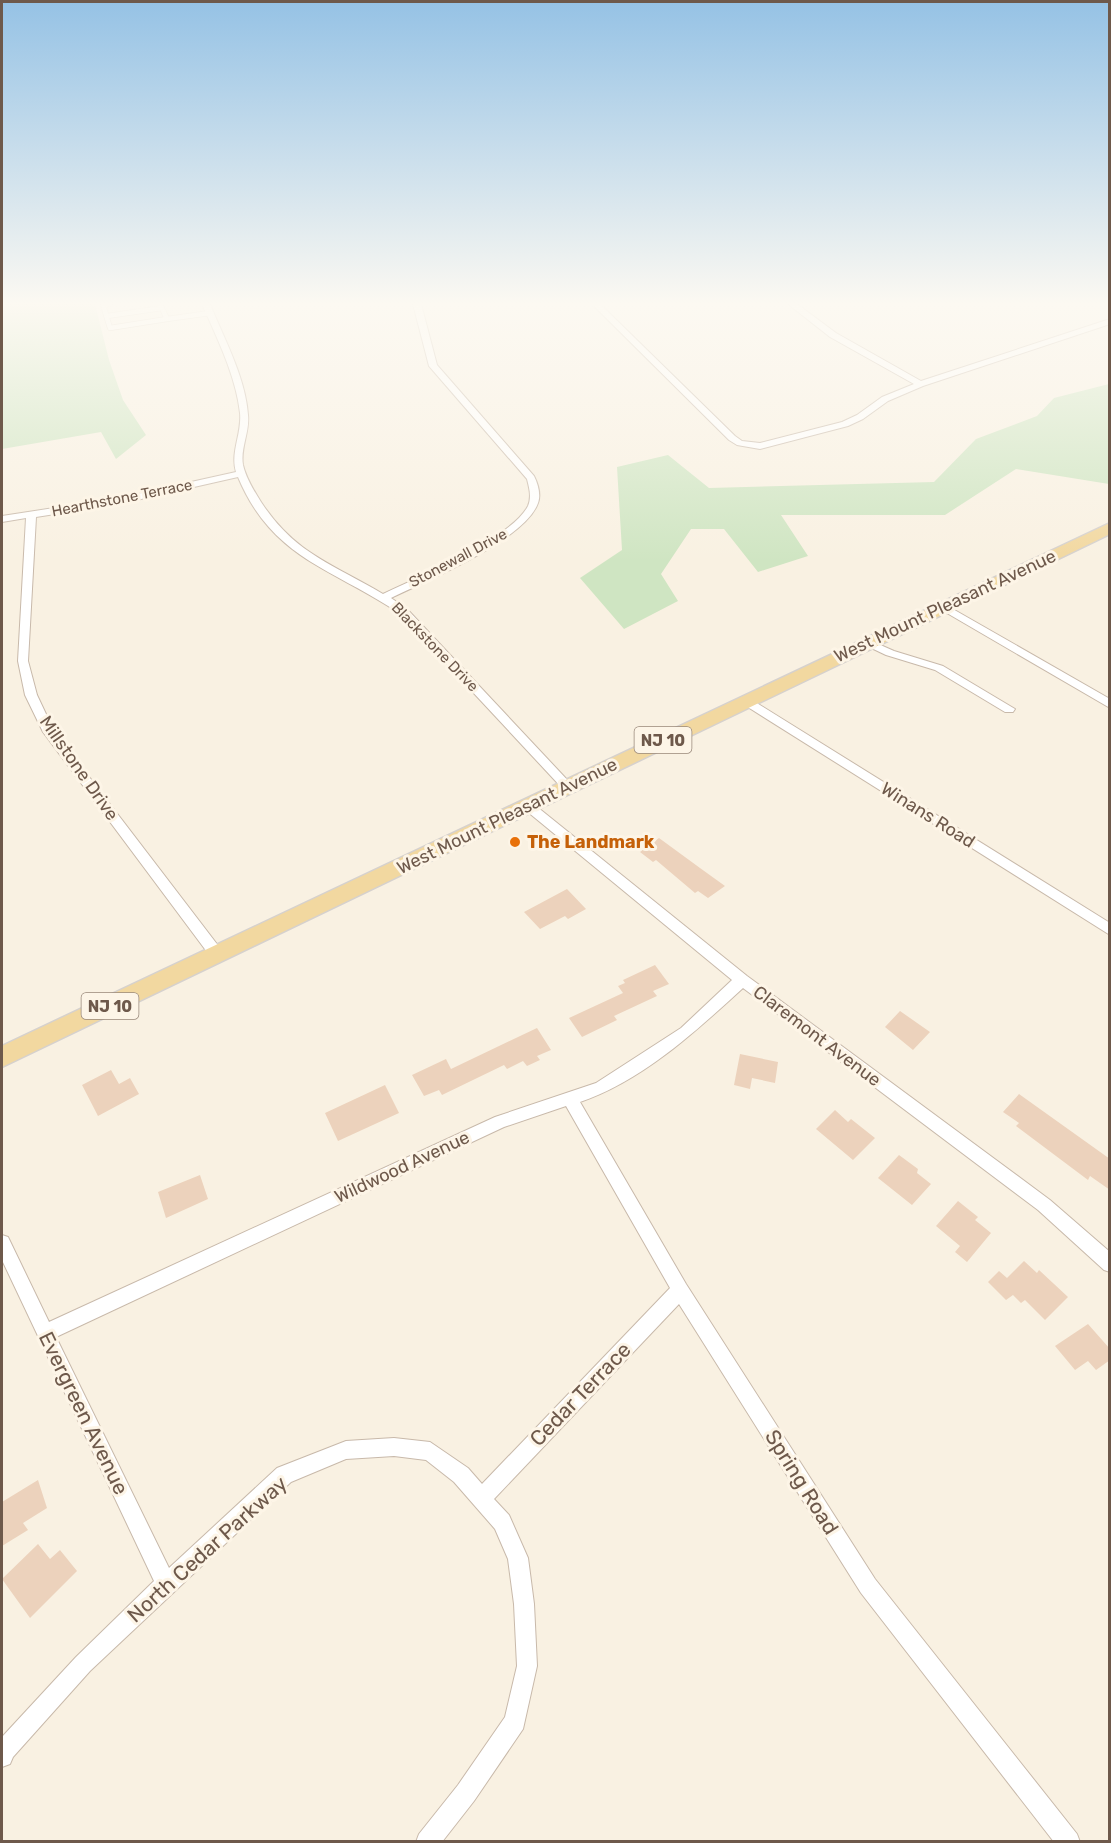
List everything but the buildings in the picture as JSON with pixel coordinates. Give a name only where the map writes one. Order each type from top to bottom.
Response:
[{"type":"main road","name":"West Mount Pleasant Avenue","points":[[2,1057],[218,956],[526,805],[1106,533]]},
{"type":"street","name":"Blackstone Drive","points":[[237,390],[244,410],[238,462],[241,474],[269,522],[288,542],[313,561],[385,597],[403,611],[567,786]]},
{"type":"street","name":"Stonewall Drive","points":[[385,597],[497,539],[525,520],[534,505],[535,493],[531,478],[454,390]]},
{"type":"street","points":[[685,390],[740,443],[760,446],[845,424],[860,417],[885,399],[906,390]]},
{"type":"street","name":"Hearthstone Terrace","points":[[2,519],[119,501],[241,474]]},
{"type":"street","name":"Millstone Drive","points":[[31,515],[23,661],[31,695],[49,732],[218,956]]},
{"type":"street","points":[[944,607],[1110,704]]},
{"type":"street","points":[[869,643],[890,653],[939,668],[1009,709]]},
{"type":"street","name":"Winans Road","points":[[747,701],[1110,930]]},
{"type":"street","name":"Claremont Avenue","points":[[526,805],[742,980],[1044,1205],[1110,1264]]},
{"type":"street","name":"Wildwood Avenue","points":[[45,1333],[500,1122],[601,1088],[686,1032],[742,980]]},
{"type":"street","name":"Spring Road","points":[[570,1099],[680,1290],[868,1586],[1069,1842]]},
{"type":"street","name":"Evergreen Avenue","points":[[2,1243],[166,1584]]},
{"type":"street","name":"Cedar Terrace","points":[[481,1499],[680,1290]]},
{"type":"street","name":"North Cedar Parkway","points":[[2,1756],[5,1749],[84,1664],[166,1584],[284,1475],[346,1450],[394,1447],[430,1451],[461,1475],[502,1522],[518,1558],[524,1604],[527,1666],[515,1721],[466,1793],[427,1842]]},
{"type":"green space","points":[[2,390],[120,390],[123,400],[146,435],[116,459],[101,432],[2,449]]},
{"type":"green space","points":[[1085,390],[1109,390],[1109,484],[1016,469],[945,515],[781,515],[808,556],[758,572],[724,529],[691,529],[661,574],[678,601],[624,629],[580,578],[622,550],[617,467],[668,455],[709,488],[934,482],[976,439],[1037,416],[1054,398]]},
{"type":"place","name":"The Landmark","points":[[515,842]]}]
